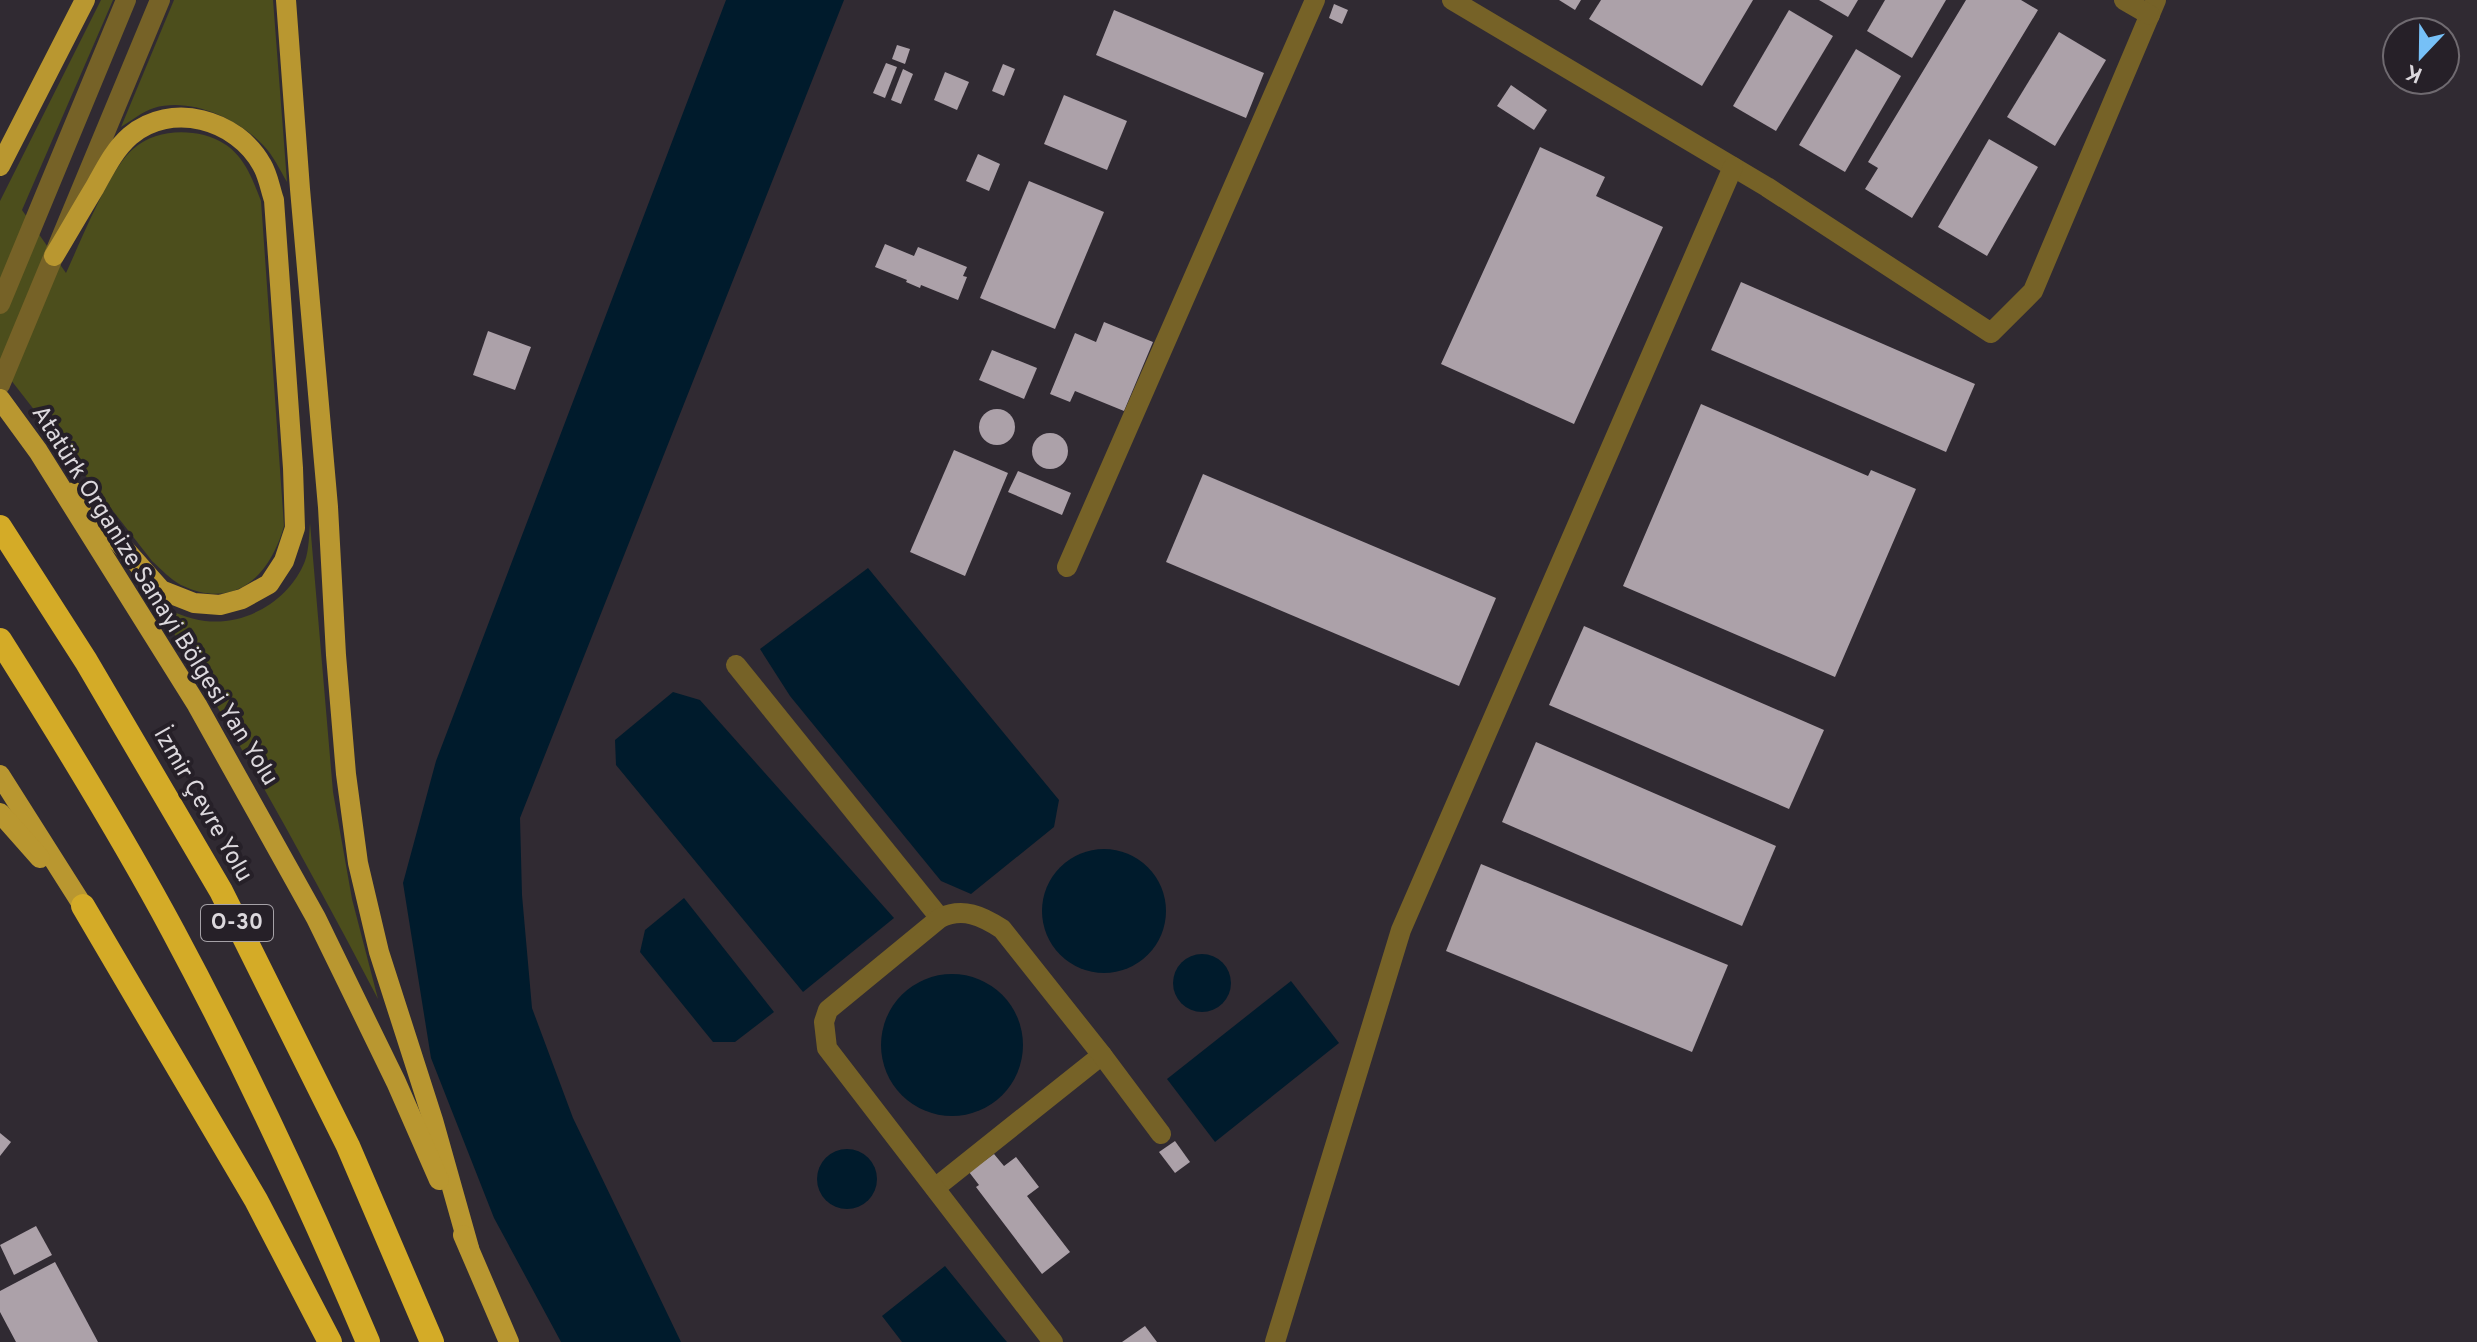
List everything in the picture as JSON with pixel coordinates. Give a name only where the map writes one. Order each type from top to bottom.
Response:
[{"type":"highway","name":"İzmir Çevre Yolu","points":[[0,527],[86,661],[221,891],[348,1146],[432,1342]]},
{"type":"highway","name":"O-30","points":[[0,640],[173,931],[290,1165],[368,1342]]},
{"type":"highway","points":[[83,906],[256,1200],[330,1342]]},
{"type":"main road","points":[[0,166],[85,0]]},
{"type":"main road","points":[[286,0],[328,507],[336,655],[346,774],[358,863],[379,952],[433,1120],[469,1248]]},
{"type":"main road","points":[[38,451],[161,590],[194,603],[220,605],[242,599],[269,584],[284,561],[295,528],[293,468],[274,200],[263,165],[246,143],[218,124],[171,117],[149,124],[130,137],[112,157],[54,256]]},
{"type":"main road","name":"Atatürk Organize Sanayi Bölgesi Yan Yolu","points":[[0,399],[38,451],[197,705],[316,918],[396,1082],[509,1342]]},
{"type":"main road","points":[[0,775],[83,906]]},
{"type":"main road","points":[[0,813],[83,906]]},
{"type":"street","points":[[0,304],[126,0]]},
{"type":"street","points":[[0,385],[160,0]]},
{"type":"street","points":[[1067,567],[1315,0]]},
{"type":"street","points":[[1452,0],[1733,167],[1991,333],[2033,291],[2153,8],[2124,0]]},
{"type":"street","points":[[1275,1342],[1401,930],[1733,167]]},
{"type":"street","points":[[736,665],[940,918]]},
{"type":"street","points":[[1053,1342],[827,1048],[824,1022],[828,1010],[940,918],[952,912],[964,912],[986,918],[1002,929],[1161,1134]]},
{"type":"street","points":[[935,1188],[1102,1055]]},
{"type":"shaded area","points":[[101,0],[113,0],[22,210],[66,273],[115,172],[141,143],[167,133],[204,135],[226,145],[242,160],[261,201],[284,526],[270,560],[248,584],[234,591],[218,594],[200,592],[181,585],[152,561],[0,366],[0,201]]},
{"type":"shaded area","points":[[174,0],[273,0],[287,182],[273,158],[253,135],[227,119],[198,108],[168,105],[150,109],[121,127]]},
{"type":"shaded area","points":[[310,523],[333,792],[352,899],[378,999],[270,800],[157,605],[205,621],[236,619],[265,608],[289,588],[298,575],[306,557]]},
{"type":"water","points":[[726,0],[844,0],[520,818],[522,895],[532,1008],[573,1118],[681,1342],[561,1342],[494,1218],[431,1058],[403,883],[436,761]]},
{"type":"water","points":[[868,568],[1059,800],[1054,827],[971,894],[941,881],[790,696],[760,649]]},
{"type":"water","points":[[673,692],[700,700],[894,918],[803,992],[616,765],[615,740]]},
{"type":"water","points":[[1104,849],[1128,854],[1147,868],[1161,887],[1166,911],[1161,935],[1147,954],[1128,968],[1104,973],[1080,968],[1061,954],[1047,935],[1042,911],[1047,887],[1061,868],[1080,854]]},
{"type":"water","points":[[684,898],[774,1012],[735,1042],[713,1042],[640,952],[645,930]]},
{"type":"water","points":[[1202,954],[1213,956],[1222,963],[1229,972],[1229,994],[1222,1003],[1213,1010],[1202,1012],[1191,1010],[1182,1003],[1175,994],[1173,983],[1175,972],[1182,963],[1191,956]]},
{"type":"water","points":[[952,974],[979,979],[1002,995],[1018,1018],[1023,1045],[1018,1072],[1002,1095],[979,1111],[952,1116],[925,1111],[902,1095],[886,1072],[881,1045],[886,1018],[902,995],[925,979]]},
{"type":"water","points":[[1291,981],[1339,1043],[1215,1142],[1167,1079]]},
{"type":"water","points":[[847,1149],[858,1151],[868,1158],[875,1168],[875,1190],[868,1200],[858,1207],[847,1209],[836,1207],[826,1200],[819,1190],[817,1179],[819,1168],[826,1158],[836,1151]]},
{"type":"water","points":[[945,1266],[1007,1342],[902,1342],[882,1316]]},
{"type":"building","points":[[1559,0],[1581,0],[1575,10]]},
{"type":"building","points":[[1601,0],[1753,0],[1702,86],[1589,19]]},
{"type":"building","points":[[1819,0],[1858,0],[1848,17]]},
{"type":"building","points":[[1885,0],[1946,0],[1912,58],[1867,31]]},
{"type":"building","points":[[1966,0],[2021,0],[2038,10],[1912,218],[1865,189],[1878,168],[1868,162]]},
{"type":"building","points":[[1334,4],[1348,10],[1342,24],[1329,18]]},
{"type":"building","points":[[1114,10],[1264,73],[1246,118],[1096,55]]},
{"type":"building","points":[[1789,10],[1833,36],[1776,131],[1733,106]]},
{"type":"building","points":[[2059,32],[2106,60],[2055,146],[2007,117]]},
{"type":"building","points":[[897,45],[910,49],[905,64],[892,59]]},
{"type":"building","points":[[1856,49],[1901,76],[1845,172],[1799,145]]},
{"type":"building","points":[[886,63],[897,67],[885,98],[873,93]]},
{"type":"building","points":[[1003,64],[1015,69],[1004,96],[992,91]]},
{"type":"building","points":[[903,69],[913,74],[901,104],[891,100]]},
{"type":"building","points":[[945,72],[969,82],[957,110],[934,100]]},
{"type":"building","points":[[1511,85],[1547,110],[1534,130],[1497,106]]},
{"type":"building","points":[[1064,95],[1127,121],[1107,170],[1044,144]]},
{"type":"building","points":[[1989,139],[2038,167],[1987,256],[1938,227]]},
{"type":"building","points":[[1540,147],[1605,177],[1596,196],[1663,227],[1574,424],[1441,364]]},
{"type":"building","points":[[978,154],[1000,164],[989,191],[966,181]]},
{"type":"building","points":[[1029,181],[1104,212],[1055,329],[980,298]]},
{"type":"building","points":[[885,244],[914,256],[918,247],[967,267],[963,276],[967,277],[958,300],[921,285],[920,288],[875,267]]},
{"type":"building","points":[[1741,282],[1975,384],[1946,452],[1711,350]]},
{"type":"building","points":[[1104,322],[1153,342],[1124,411],[1075,391],[1070,402],[1050,394],[1075,333],[1096,342]]},
{"type":"building","points":[[488,331],[531,347],[515,390],[473,375]]},
{"type":"building","points":[[992,350],[1037,368],[1024,399],[979,380]]},
{"type":"building","points":[[1701,404],[1868,476],[1871,470],[1916,489],[1835,677],[1623,586]]},
{"type":"building","points":[[997,409],[1010,414],[1015,427],[1010,440],[997,445],[984,440],[979,427],[984,414]]},
{"type":"building","points":[[1050,433],[1063,438],[1068,451],[1063,464],[1050,469],[1037,464],[1032,451],[1037,438]]},
{"type":"building","points":[[954,450],[1008,473],[965,576],[910,552]]},
{"type":"building","points":[[1018,471],[1071,493],[1062,515],[1008,492]]},
{"type":"building","points":[[1203,474],[1496,598],[1459,686],[1166,562]]},
{"type":"building","points":[[1584,626],[1824,730],[1789,809],[1549,705]]},
{"type":"building","points":[[1536,742],[1776,846],[1742,926],[1502,822]]},
{"type":"building","points":[[1481,864],[1728,965],[1692,1052],[1446,951]]},
{"type":"building","points":[[0,1133],[11,1142],[0,1156]]},
{"type":"building","points":[[1175,1141],[1190,1162],[1175,1173],[1159,1152]]},
{"type":"building","points":[[994,1154],[1004,1166],[1016,1157],[1039,1187],[1027,1196],[1070,1252],[1042,1274],[976,1187],[979,1185],[969,1172]]},
{"type":"building","points":[[36,1226],[52,1255],[14,1275],[0,1245]]},
{"type":"building","points":[[55,1262],[98,1342],[16,1342],[0,1312],[0,1291]]},
{"type":"building","points":[[1145,1326],[1157,1342],[1122,1342]]}]
